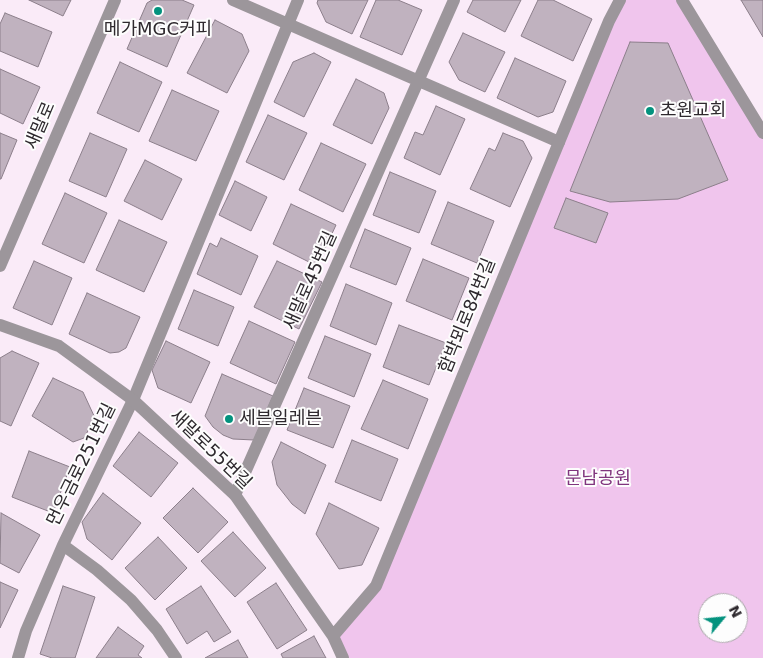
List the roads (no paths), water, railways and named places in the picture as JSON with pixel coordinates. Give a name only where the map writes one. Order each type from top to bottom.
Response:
[{"type":"street","name":"새말로","points":[[0,266],[115,0]]},
{"type":"street","points":[[233,0],[559,142]]},
{"type":"street","points":[[133,400],[298,0]]},
{"type":"street","name":"새말로45번길","points":[[235,495],[420,81],[454,0]]},
{"type":"street","name":"함박뫼로84번길","points":[[333,636],[376,586],[609,21],[620,0]]},
{"type":"street","points":[[682,0],[763,133]]},
{"type":"street","name":"새말로55번길","points":[[0,325],[59,346],[133,400],[235,495],[333,636],[343,658]]},
{"type":"street","name":"먼우금로251번길","points":[[18,658],[26,631],[63,545],[133,400]]},
{"type":"street","name":"먼우금로251번길","points":[[63,545],[97,570],[131,600],[157,630],[176,658]]},
{"type":"place","name":"메가MGC커피","points":[[158,11]]},
{"type":"place","name":"초원교회","points":[[650,111]]},
{"type":"place","name":"세븐일레븐","points":[[229,419]]},
{"type":"park label","name":"문남공원","points":[[598,479]]}]
